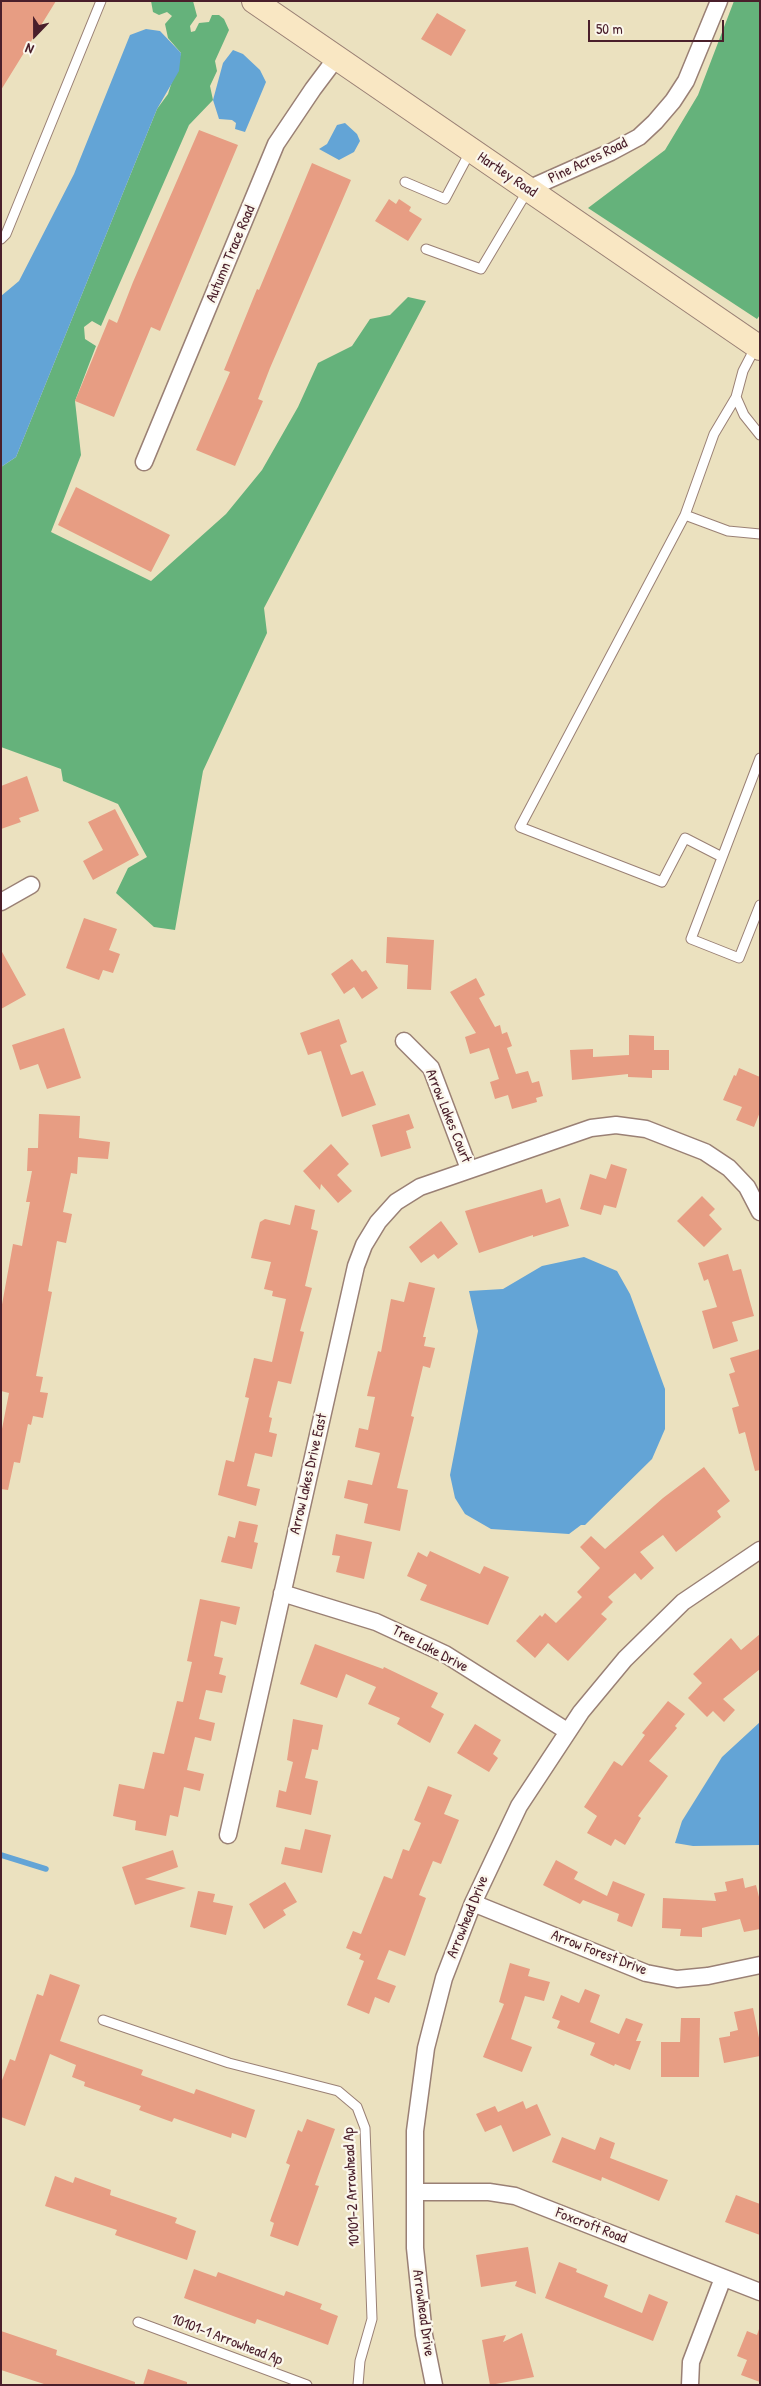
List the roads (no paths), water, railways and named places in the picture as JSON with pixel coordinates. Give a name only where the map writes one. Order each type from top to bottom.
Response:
[{"type":"street","name":"Pine Acres Road","points":[[528,190],[612,152],[639,137],[655,122],[673,101],[686,81],[719,1]]},
{"type":"street","name":"Hartley Road","points":[[259,3],[758,347]]},
{"type":"street","name":"Autumn Trace Road","points":[[144,462],[276,144],[336,57]]},
{"type":"street","points":[[1,902],[31,885]]},
{"type":"street","name":"Arrow Lakes Court","points":[[404,1042],[431,1068],[470,1169]]},
{"type":"street","name":"Arrow Lakes Drive East","points":[[228,1835],[356,1266],[364,1245],[378,1222],[396,1202],[420,1187],[591,1128],[616,1125],[646,1129],[705,1152],[729,1168],[747,1187],[760,1212]]},
{"type":"street","name":"Arrowhead Drive","points":[[434,2385],[418,2292],[415,2248],[415,2131],[426,2048],[444,1978],[473,1903],[518,1806],[567,1731],[625,1659],[683,1602],[760,1550]]},
{"type":"street","name":"Tree Lake Drive","points":[[282,1593],[376,1622],[445,1654],[567,1731]]},
{"type":"street","name":"Arrow Forest Drive","points":[[473,1903],[646,1973],[677,1978],[708,1976],[760,1965]]},
{"type":"street","name":"Foxcroft Road","points":[[415,2192],[489,2192],[515,2196],[760,2292]]},
{"type":"street","points":[[690,2385],[691,2362],[723,2278]]},
{"type":"lane","points":[[1,238],[6,234],[100,1]]},
{"type":"lane","points":[[405,182],[445,199],[471,150]]},
{"type":"lane","points":[[426,249],[481,269],[520,200],[528,190]]},
{"type":"lane","points":[[722,857],[684,838],[662,882],[520,827],[685,515],[714,434],[736,397],[743,371],[758,347]]},
{"type":"lane","points":[[736,397],[744,415],[760,435]]},
{"type":"lane","points":[[685,515],[728,531],[760,534]]},
{"type":"lane","points":[[760,758],[691,939],[739,958],[760,904]]},
{"type":"lane","name":"10101-2 Arrowhead Ap","points":[[103,2020],[229,2063],[338,2092],[358,2107],[364,2128],[372,2319],[360,2361],[358,2385]]},
{"type":"lane","name":"10101-1 Arrowhead Ap","points":[[138,2322],[307,2385]]},
{"type":"water","points":[[146,29],[160,31],[181,53],[179,71],[157,109],[16,457],[1,467],[1,296],[19,281],[74,174],[130,35]]},
{"type":"water","points":[[233,50],[243,54],[260,70],[266,82],[245,132],[235,129],[236,123],[232,120],[219,119],[213,100],[223,63]]},
{"type":"water","points":[[345,123],[357,134],[360,141],[354,152],[339,160],[319,149],[327,144],[337,125]]},
{"type":"water","points":[[584,1257],[617,1271],[630,1294],[665,1389],[665,1429],[652,1459],[585,1525],[581,1525],[569,1534],[491,1529],[465,1514],[455,1498],[450,1475],[478,1331],[469,1291],[503,1289],[542,1266]]},
{"type":"water","points":[[760,1722],[760,1845],[693,1846],[675,1843],[682,1821],[722,1757]]},
{"type":"waterway","points":[[1,1855],[46,1869]]}]
